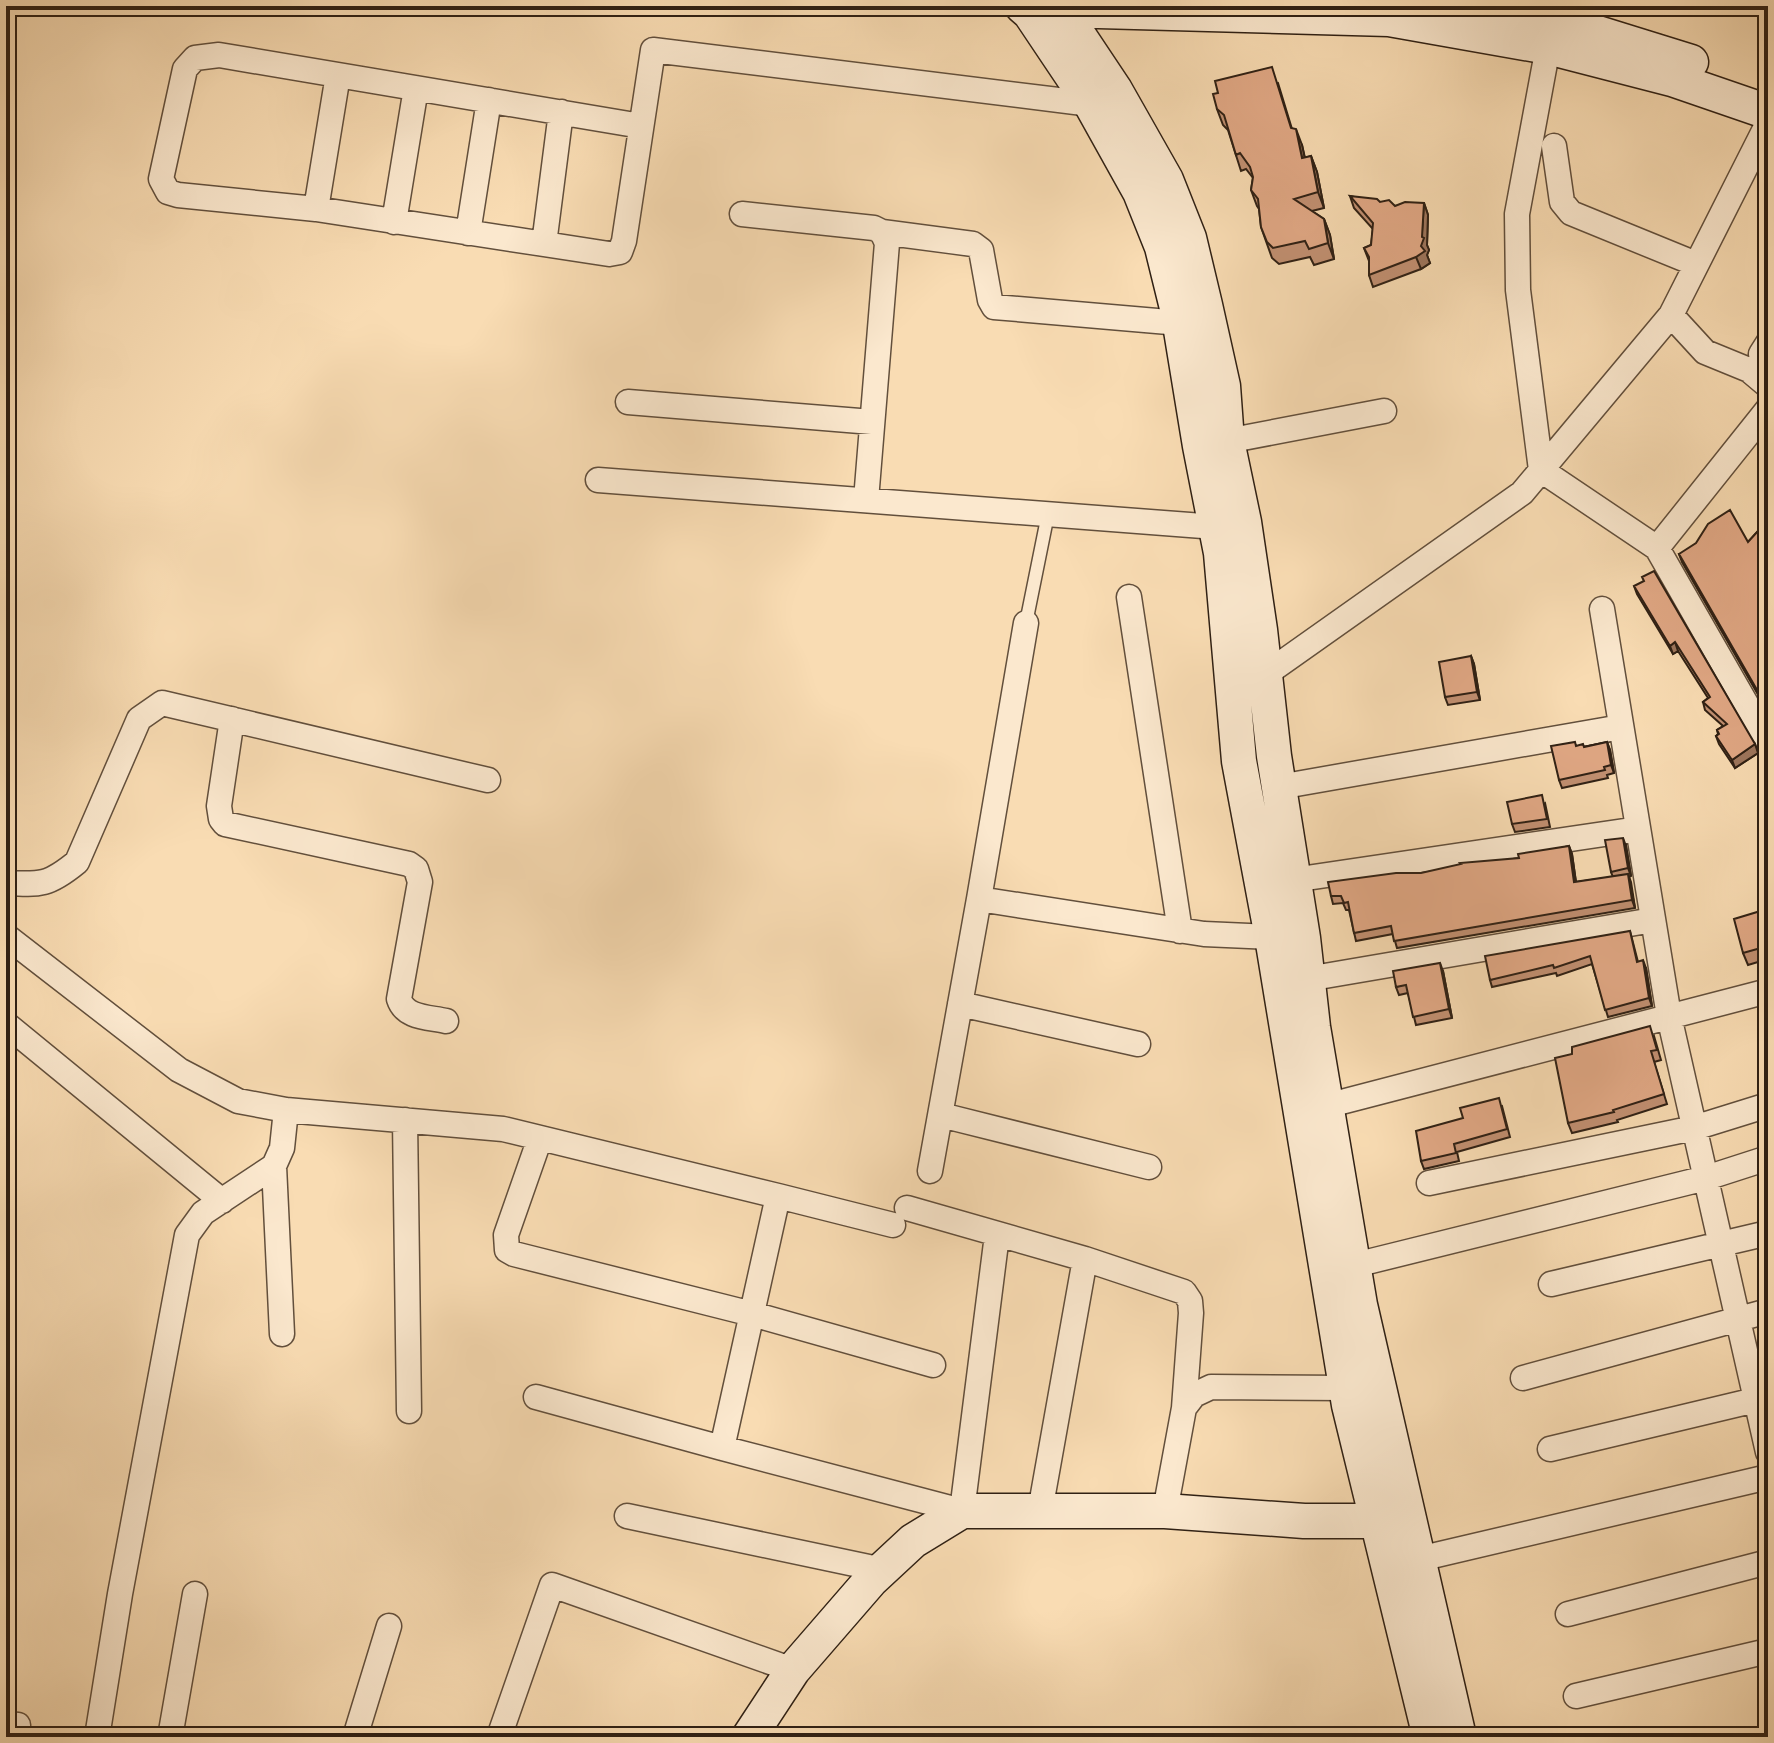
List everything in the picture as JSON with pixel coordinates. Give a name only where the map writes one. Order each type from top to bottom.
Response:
[{"type":"main road","points":[[1475,6],[1562,22],[1768,88]]},
{"type":"main road","points":[[1044,9],[1389,19],[1548,47],[1672,79],[1768,112]]},
{"type":"main road","points":[[1044,9],[1091,104],[1140,192],[1162,247],[1180,323],[1216,527],[1239,761],[1272,937],[1346,1388],[1395,1521],[1419,1559],[1459,1737]]},
{"type":"main road","points":[[1044,9],[1115,90],[1166,180],[1189,238],[1223,386],[1227,441],[1244,522],[1326,1106],[1355,1265],[1430,1737]]},
{"type":"main road","points":[[749,1737],[793,1670],[883,1570],[913,1541],[962,1511],[1165,1511],[1304,1521],[1395,1521]]},
{"type":"street","points":[[1548,47],[1517,214],[1518,290],[1541,470],[1657,548],[1768,742]]},
{"type":"street","points":[[641,126],[219,55],[195,58],[185,69],[161,179],[168,192],[178,195],[316,209],[609,254],[620,252],[624,241],[653,50],[1091,104]]},
{"type":"street","points":[[316,209],[338,75]]},
{"type":"street","points":[[394,222],[416,88]]},
{"type":"street","points":[[468,233],[489,100]]},
{"type":"street","points":[[544,244],[561,112]]},
{"type":"street","points":[[1266,674],[1522,493],[1671,315],[1768,123]]},
{"type":"street","points":[[1554,146],[1562,202],[1571,213],[1696,264]]},
{"type":"street","points":[[742,214],[874,228],[882,232],[973,244],[981,250],[994,307],[1180,323]]},
{"type":"street","points":[[866,500],[887,243],[882,232]]},
{"type":"street","points":[[1671,315],[1705,352],[1749,370],[1768,386]]},
{"type":"street","points":[[628,402],[872,422]]},
{"type":"street","points":[[1657,548],[1768,409]]},
{"type":"street","points":[[1227,441],[1384,411]]},
{"type":"street","points":[[598,480],[1216,527]]},
{"type":"street","points":[[1129,597],[1180,931]]},
{"type":"street","points":[[1602,609],[1669,1016],[1721,1249],[1762,1399],[1768,1452]]},
{"type":"street","points":[[930,1171],[1026,623]]},
{"type":"street","points":[[6,883],[41,885],[63,874],[77,862],[139,719],[162,703],[488,780]]},
{"type":"street","points":[[232,719],[219,806],[221,819],[225,824],[409,864],[416,869],[420,882],[399,999],[402,1009],[408,1013],[446,1021]]},
{"type":"street","points":[[1279,787],[1621,727]]},
{"type":"street","points":[[1293,880],[1638,829]]},
{"type":"street","points":[[979,899],[1180,931],[1272,937]]},
{"type":"street","points":[[1307,979],[1653,920]]},
{"type":"street","points":[[6,936],[179,1070],[238,1101],[286,1110],[503,1129],[778,1196],[997,1235],[1085,1259],[1184,1292],[1190,1301],[1191,1313],[1184,1408],[1165,1511]]},
{"type":"street","points":[[1326,1106],[1768,991]]},
{"type":"street","points":[[960,1004],[1138,1044]]},
{"type":"street","points":[[6,1024],[222,1201]]},
{"type":"street","points":[[1429,1183],[1694,1128],[1768,1105]]},
{"type":"street","points":[[282,1334],[274,1166],[282,1148],[286,1110]]},
{"type":"street","points":[[941,1115],[1149,1167]]},
{"type":"street","points":[[405,1120],[409,1411]]},
{"type":"street","points":[[540,1138],[506,1235],[507,1250],[933,1365]]},
{"type":"street","points":[[1355,1265],[1706,1178],[1768,1158]]},
{"type":"street","points":[[97,1737],[122,1578],[187,1235],[203,1213],[274,1166]]},
{"type":"street","points":[[722,1448],[778,1196]]},
{"type":"street","points":[[536,1397],[962,1511],[997,1235]]},
{"type":"street","points":[[1551,1284],[1721,1249],[1768,1236]]},
{"type":"street","points":[[1040,1511],[1085,1259]]},
{"type":"street","points":[[1523,1378],[1768,1311]]},
{"type":"street","points":[[1184,1408],[1194,1395],[1211,1387],[1346,1388]]},
{"type":"street","points":[[1550,1449],[1762,1399]]},
{"type":"street","points":[[1419,1559],[1768,1477]]},
{"type":"street","points":[[627,1516],[883,1570]]},
{"type":"street","points":[[1568,1614],[1768,1562]]},
{"type":"street","points":[[499,1737],[552,1585],[793,1670]]},
{"type":"street","points":[[170,1737],[195,1594]]},
{"type":"street","points":[[355,1737],[389,1626]]},
{"type":"street","points":[[1646,1669],[1706,1652],[1768,1649]]},
{"type":"street","points":[[1576,1696],[1768,1649]]},
{"type":"lane","points":[[1026,623],[1048,514]]},
{"type":"building","points":[[1272,67],[1291,128],[1296,129],[1302,158],[1311,156],[1318,192],[1294,199],[1324,219],[1328,243],[1309,249],[1305,241],[1273,248],[1267,242],[1261,227],[1258,199],[1251,190],[1253,177],[1250,167],[1240,153],[1236,155],[1224,115],[1217,109],[1213,94],[1218,93],[1215,81]]},
{"type":"building","points":[[1350,196],[1380,202],[1389,200],[1395,206],[1405,202],[1424,203],[1424,238],[1421,246],[1425,251],[1369,275],[1369,257],[1364,248],[1371,245],[1373,223]]},
{"type":"building","points":[[1730,510],[1748,542],[1768,520],[1768,709],[1679,554],[1696,543],[1708,524]]},
{"type":"building","points":[[1654,571],[1755,744],[1732,760],[1716,736],[1719,734],[1717,730],[1727,724],[1703,702],[1710,697],[1675,642],[1670,646],[1634,586]]},
{"type":"building","points":[[1471,656],[1477,692],[1445,697],[1439,662]]},
{"type":"building","points":[[1575,742],[1576,746],[1583,744],[1584,747],[1607,742],[1611,765],[1604,767],[1605,770],[1559,780],[1551,746]]},
{"type":"building","points":[[1542,795],[1547,819],[1512,824],[1507,802]]},
{"type":"building","points":[[1623,838],[1628,868],[1611,872],[1605,840]]},
{"type":"building","points":[[1569,846],[1574,882],[1628,874],[1632,900],[1394,941],[1391,926],[1354,933],[1348,902],[1344,903],[1341,896],[1331,896],[1328,882],[1396,873],[1421,873],[1460,863],[1519,858],[1518,854]]},
{"type":"building","points":[[1768,891],[1768,946],[1743,953],[1734,919],[1767,909],[1762,893]]},
{"type":"building","points":[[1630,931],[1637,962],[1643,960],[1649,998],[1605,1010],[1590,956],[1554,968],[1553,965],[1490,980],[1485,956]]},
{"type":"building","points":[[1440,963],[1449,1009],[1413,1017],[1406,985],[1396,987],[1393,971]]},
{"type":"building","points":[[1650,1026],[1657,1050],[1651,1051],[1664,1094],[1614,1112],[1568,1123],[1555,1058],[1572,1054],[1572,1047]]},
{"type":"building","points":[[1499,1098],[1507,1129],[1454,1144],[1456,1153],[1421,1161],[1416,1131],[1463,1118],[1460,1108]]}]
